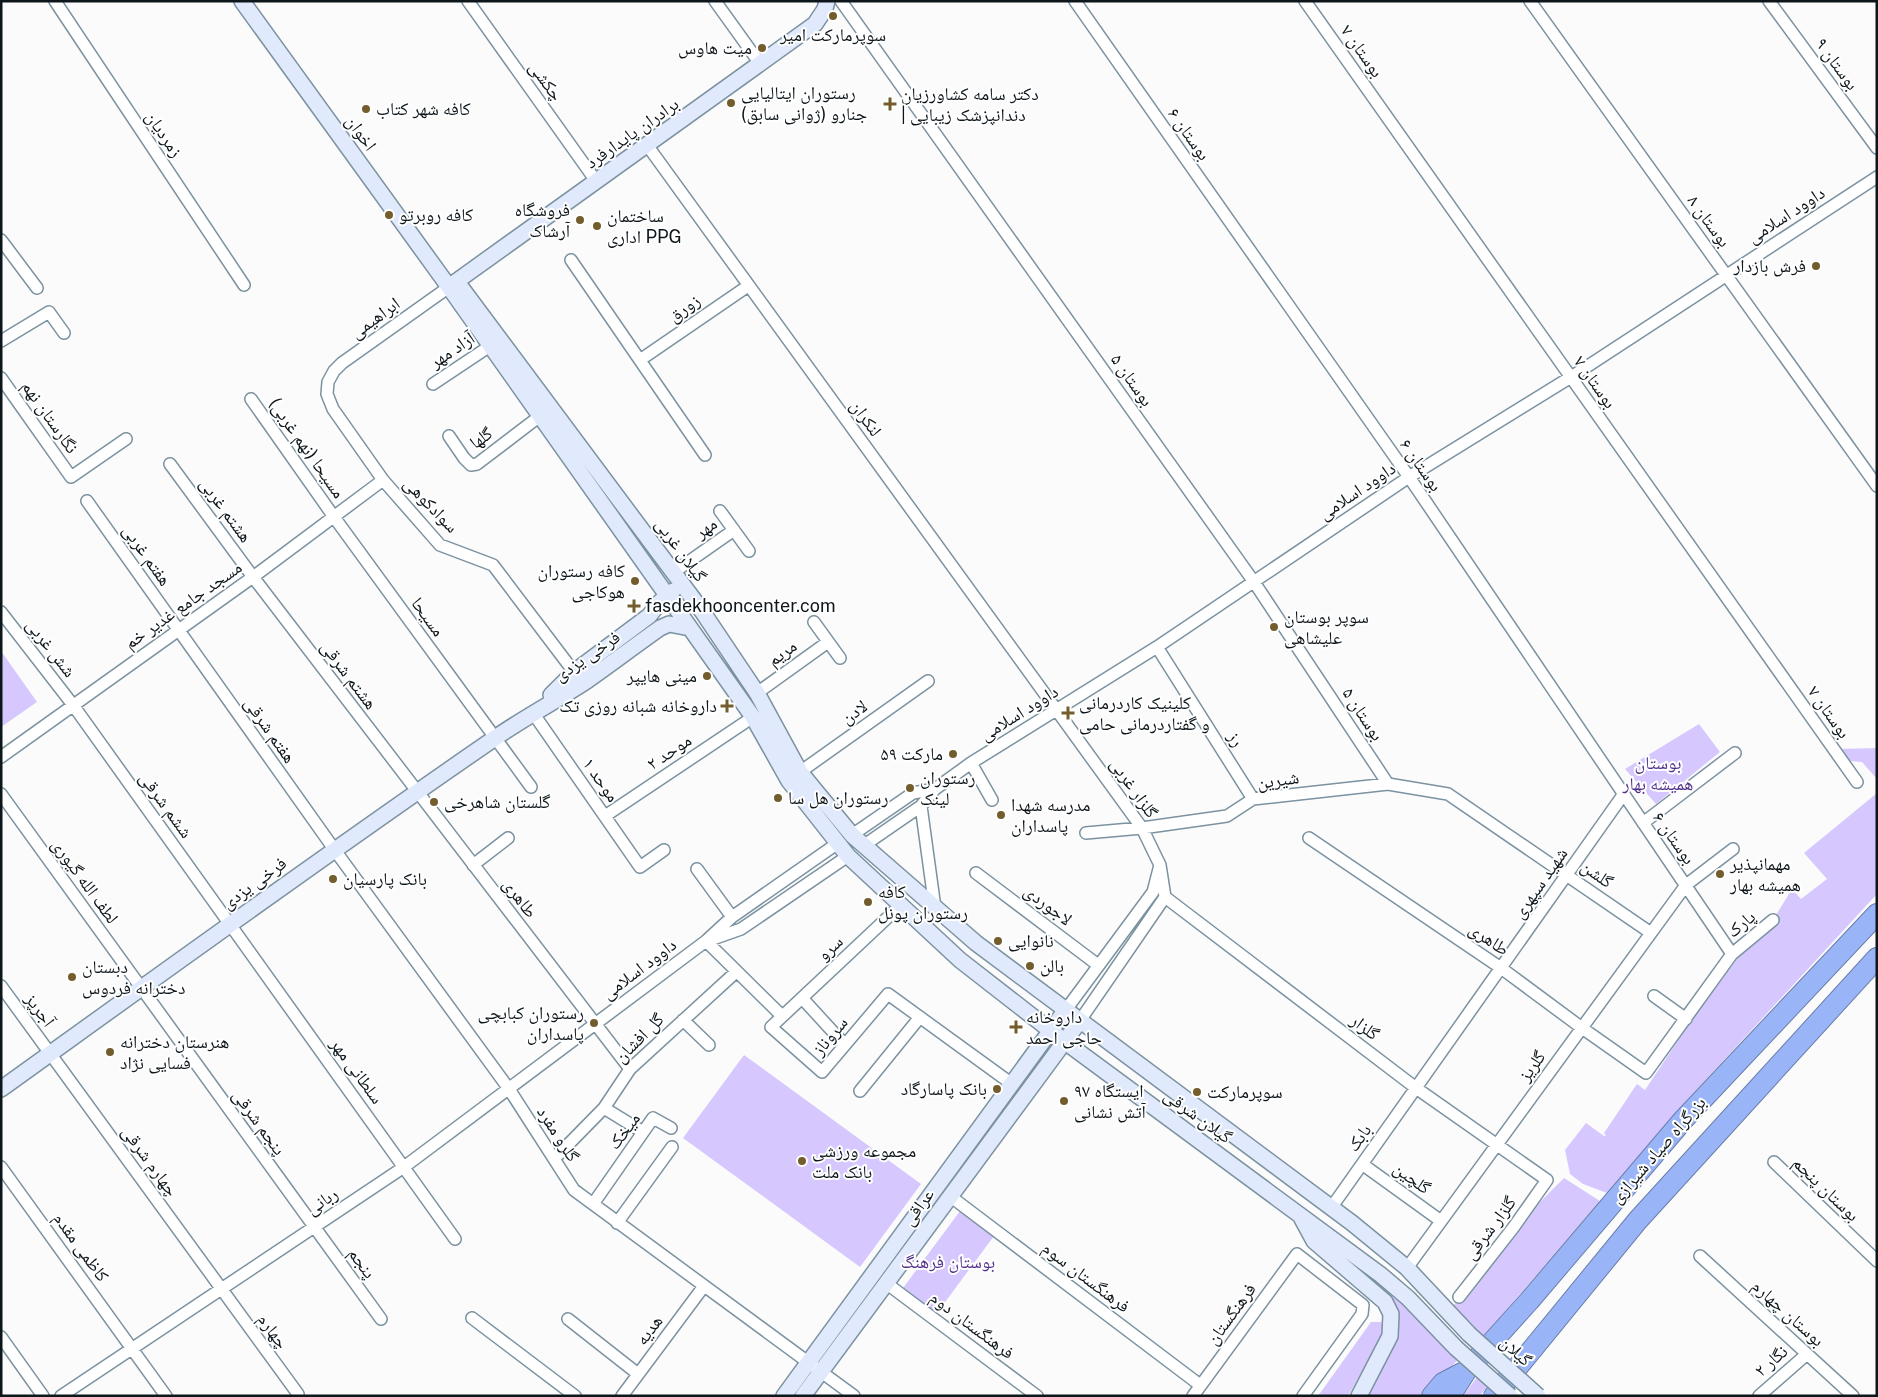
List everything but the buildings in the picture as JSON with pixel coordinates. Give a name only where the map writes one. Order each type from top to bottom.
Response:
[{"type":"highway","name":"بزرگراه صیاد شیرازی","points":[[1450,1396],[1466,1371],[1529,1301],[1684,1119],[1877,914]]},
{"type":"highway","name":"بزرگراه صیاد شیرازی","points":[[1494,1396],[1638,1220],[1877,958]]},
{"type":"highway","points":[[1432,1396],[1443,1383],[1466,1371]]},
{"type":"main road","name":"اخوان","points":[[242,1],[453,284]]},
{"type":"main road","name":"برادران پایدارفرد","points":[[453,284],[815,24],[825,9],[827,1]]},
{"type":"main road","points":[[453,284],[490,346],[753,717],[789,781],[848,856],[863,846]]},
{"type":"main road","name":"گیلان غربی","points":[[453,284],[700,608],[757,693],[800,772],[863,846]]},
{"type":"main road","name":"فرخی یزدی","points":[[533,712],[574,672],[649,616],[667,595],[678,578]]},
{"type":"main road","points":[[687,624],[700,608]]},
{"type":"main road","name":"فرخی یزدی","points":[[1,1089],[334,849],[418,793],[533,712],[586,681],[660,628],[669,624],[687,624]]},
{"type":"main road","points":[[838,843],[852,835]]},
{"type":"main road","name":"گیلان شرقی","points":[[863,846],[976,943],[1079,1022],[1331,1208],[1406,1268],[1469,1334]]},
{"type":"main road","name":"گیلان شرقی","points":[[848,856],[902,904],[960,960],[1050,1031],[1388,1281],[1408,1298],[1456,1348],[1510,1396]]},
{"type":"main road","name":"عراقی","points":[[784,1396],[1065,1011]]},
{"type":"main road","name":"عراقی","points":[[802,1396],[1079,1022]]},
{"type":"main road","points":[[1087,1058],[1102,1038]]},
{"type":"main road","points":[[1198,1140],[1212,1120]]},
{"type":"main road","points":[[1299,1214],[1314,1241],[1386,1302],[1391,1314],[1390,1336],[1359,1396]]},
{"type":"main road","name":"گیلان","points":[[1469,1334],[1538,1396]]},
{"type":"street","name":"زمردیان","points":[[55,1],[244,285]]},
{"type":"street","name":"چکشی","points":[[468,1],[596,182]]},
{"type":"street","points":[[715,1],[760,64]]},
{"type":"street","name":"بوستان ۵","points":[[842,1],[1254,582],[1388,784]]},
{"type":"street","name":"بوستان ۶","points":[[1075,1],[1409,477],[1623,796],[1732,954]]},
{"type":"street","name":"بوستان ۷","points":[[1305,1],[1857,782]]},
{"type":"street","name":"بوستان ۸","points":[[1530,1],[1877,486]]},
{"type":"street","name":"بوستان ۹","points":[[1769,1],[1877,148]]},
{"type":"street","name":"لنکران","points":[[647,145],[1057,710]]},
{"type":"street","name":"داوود اسلامی","points":[[863,846],[921,806],[934,789],[971,763],[1157,647],[1409,477],[1570,377],[1877,177]]},
{"type":"street","points":[[1,240],[36,288]]},
{"type":"street","points":[[571,260],[705,455]]},
{"type":"street","name":"ابراهیمی","points":[[328,382],[334,371],[342,363],[453,284]]},
{"type":"street","name":"زورق","points":[[640,360],[748,286]]},
{"type":"street","points":[[1,341],[49,312],[64,334]]},
{"type":"street","name":"آزاد مهر","points":[[433,384],[490,346]]},
{"type":"street","name":"نگارستان نهم","points":[[1,378],[71,477],[126,439]]},
{"type":"street","name":"سوادکوهی","points":[[328,382],[327,394],[333,409],[384,480],[440,545],[494,565],[574,672]]},
{"type":"street","name":"مسیحا (نهم غربی)","points":[[252,399],[334,517]]},
{"type":"street","name":"گلها","points":[[449,436],[464,458],[471,464],[477,464],[540,416]]},
{"type":"street","name":"هشتم غربی","points":[[170,464],[253,577]]},
{"type":"street","name":"مسجد جامع غدیر خم","points":[[1,757],[253,577],[384,480]]},
{"type":"street","name":"هفتم غربی","points":[[88,501],[178,630]]},
{"type":"street","name":"مهر","points":[[720,511],[748,551]]},
{"type":"street","name":"مسیحا","points":[[334,517],[531,788]]},
{"type":"street","name":"مهر","points":[[678,578],[734,530]]},
{"type":"street","name":"هشتم شرقی","points":[[253,577],[418,793]]},
{"type":"street","name":"شش غربی","points":[[1,612],[73,705]]},
{"type":"street","points":[[814,622],[840,658]]},
{"type":"street","name":"هفتم شرقی","points":[[178,630],[334,849]]},
{"type":"street","name":"مریم","points":[[757,693],[828,642]]},
{"type":"street","name":"رز","points":[[1157,647],[1253,799]]},
{"type":"street","name":"لادن","points":[[800,772],[928,681]]},
{"type":"street","name":"ششم شرقی","points":[[73,705],[230,924]]},
{"type":"street","name":"گلزار غربی","points":[[1057,710],[1142,828],[1160,865]]},
{"type":"street","name":"موحد ۱","points":[[533,712],[640,868],[664,850]]},
{"type":"street","name":"موحد ۲","points":[[605,816],[753,717]]},
{"type":"street","points":[[1643,823],[1735,753]]},
{"type":"street","points":[[971,763],[992,800]]},
{"type":"street","name":"شیرین","points":[[1086,833],[1142,828],[1226,816],[1253,799],[1388,784],[1448,794]]},
{"type":"street","name":"داوود اسلامی","points":[[852,835],[913,793],[934,789]]},
{"type":"street","name":"طاهری","points":[[418,793],[630,1069]]},
{"type":"street","name":"لطف الله گیوری","points":[[1,794],[141,988]]},
{"type":"street","name":"گلشن","points":[[1448,794],[1651,933]]},
{"type":"street","name":"شهید سپهری","points":[[1416,1088],[1623,796]]},
{"type":"street","points":[[921,806],[935,908]]},
{"type":"street","points":[[473,865],[508,838]]},
{"type":"street","name":"طاهری","points":[[1309,838],[1501,968],[1646,1073]]},
{"type":"street","name":"داوود اسلامی","points":[[594,1024],[706,941],[732,917],[838,843]]},
{"type":"street","name":"گلریز","points":[[1406,1268],[1686,885],[1734,848]]},
{"type":"street","name":"گلرو مفرد","points":[[334,849],[509,1090],[574,1190],[854,1396]]},
{"type":"street","name":"داوود اسلامی","points":[[706,941],[741,929],[848,856]]},
{"type":"street","points":[[1079,1022],[1165,898],[1160,865]]},
{"type":"street","points":[[1065,1011],[1153,892],[1160,865]]},
{"type":"street","points":[[697,869],[732,917]]},
{"type":"street","name":"لاجوردی","points":[[976,873],[1098,965]]},
{"type":"street","name":"گلزار","points":[[1165,898],[1416,1088],[1546,1180]]},
{"type":"street","name":"سرو","points":[[782,1016],[902,904]]},
{"type":"street","name":"پارک","points":[[1646,1073],[1732,954],[1773,920]]},
{"type":"street","name":"سلطانی مهر","points":[[230,924],[456,1239]]},
{"type":"street","points":[[706,941],[782,1016]]},
{"type":"street","name":"گل افشان","points":[[554,1159],[604,1108],[630,1069],[736,972]]},
{"type":"street","name":"آجرپز","points":[[1,986],[50,1054]]},
{"type":"street","name":"پنجم شرقی","points":[[141,988],[314,1227]]},
{"type":"street","name":"سروناز","points":[[782,1016],[771,1027],[822,1072],[888,994],[1012,1084]]},
{"type":"street","points":[[1654,996],[1686,1019]]},
{"type":"street","points":[[802,998],[845,1045]]},
{"type":"street","points":[[860,1091],[920,1017]]},
{"type":"street","points":[[683,1020],[709,1045]]},
{"type":"street","name":"ربانی","points":[[61,1396],[404,1167],[509,1090],[594,1024]]},
{"type":"street","name":"چهارم شرقی","points":[[50,1054],[221,1289]]},
{"type":"street","name":"بابک","points":[[1331,1208],[1416,1088]]},
{"type":"street","points":[[604,1108],[643,1132]]},
{"type":"street","name":"میخک","points":[[593,1204],[653,1118],[671,1128]]},
{"type":"street","points":[[617,1223],[672,1147]]},
{"type":"street","name":"بوستان پنجم","points":[[1774,1162],[1877,1261]]},
{"type":"street","name":"گلچین","points":[[1362,1164],[1441,1221]]},
{"type":"street","name":"کاظمی مقدم","points":[[1,1167],[166,1396]]},
{"type":"street","name":"گلزار شرقی","points":[[1459,1296],[1513,1228],[1546,1180]]},
{"type":"street","name":"فرهنگستان سوم","points":[[950,1196],[1200,1385]]},
{"type":"street","name":"پنجم","points":[[314,1227],[380,1319]]},
{"type":"street","name":"فرهنگستان","points":[[1193,1396],[1298,1254],[1363,1305],[1362,1314],[1303,1396]]},
{"type":"street","name":"بوستان چهارم","points":[[1700,1256],[1853,1396]]},
{"type":"street","name":"فرهنگستان دوم","points":[[886,1283],[1037,1396]]},
{"type":"street","name":"هدیه","points":[[622,1396],[704,1286]]},
{"type":"street","name":"چهارم","points":[[221,1289],[298,1394]]},
{"type":"street","points":[[472,1318],[575,1396]]},
{"type":"street","points":[[568,1319],[638,1374]]},
{"type":"street","points":[[1,1337],[43,1396]]},
{"type":"street","name":"نگار ۲","points":[[1759,1396],[1807,1354]]},
{"type":"green space","points":[[1,651],[37,702],[1,727]]},
{"type":"green space","name":"بوستان همیشه بهار","points":[[1699,724],[1720,752],[1656,804],[1625,769]]},
{"type":"green space","points":[[1877,748],[1877,779],[1862,762],[1851,761],[1838,749]]},
{"type":"green space","points":[[1877,793],[1877,894],[1677,1111],[1607,1193],[1583,1184],[1570,1174],[1565,1150],[1586,1123],[1606,1136],[1604,1133],[1637,1084],[1645,1090],[1689,1024],[1740,955],[1771,923],[1792,889],[1801,899],[1827,879],[1804,853]]},
{"type":"green space","name":"مجموعه ورزشی بانک ملت","points":[[744,1055],[921,1184],[860,1267],[683,1138]]},
{"type":"green space","points":[[1564,1178],[1600,1201],[1484,1336],[1453,1306],[1535,1207]]},
{"type":"green space","name":"بوستان فرهنگ","points":[[960,1211],[994,1236],[937,1313],[903,1288]]},
{"type":"green space","points":[[1337,1247],[1391,1291],[1461,1356],[1426,1396],[1364,1396],[1395,1325],[1342,1260]]},
{"type":"green space","points":[[1371,1322],[1381,1322],[1386,1329],[1348,1396],[1318,1396]]},
{"type":"green space","points":[[1480,1373],[1490,1382],[1480,1396],[1463,1396]]},
{"type":"place","name":"سوپرمارکت امیر","points":[[833,16]]},
{"type":"place","name":"میت هاوس","points":[[762,48]]},
{"type":"place","name":"رستوران ایتالیایی جنارو (ژوانی سابق)","points":[[731,103]]},
{"type":"place","name":"دکتر سامه کشاورزیان | دندانپزشک زیبایی","points":[[890,104]]},
{"type":"place","name":"کافه شهر کتاب","points":[[366,109]]},
{"type":"place","name":"کافه روبرتو","points":[[389,215]]},
{"type":"place","name":"فروشگاه آرشاک","points":[[580,220]]},
{"type":"place","name":"ساختمان اداری PPG","points":[[597,226]]},
{"type":"place","name":"فرش بازدار","points":[[1816,266]]},
{"type":"place","name":"كافه رستوران هوكاجى","points":[[635,581]]},
{"type":"place","name":"fasdekhooncenter.com","points":[[634,606]]},
{"type":"place","name":"سوپر بوستان علیشاهی","points":[[1274,627]]},
{"type":"place","name":"مینی هایپر","points":[[707,676]]},
{"type":"place","name":"داروخانه شبانه روزی تک","points":[[727,706]]},
{"type":"place","name":"کلینیک کاردرمانی و گفتاردرمانی حامی","points":[[1068,713]]},
{"type":"place","name":"مارکت ۵۹","points":[[953,754]]},
{"type":"place","name":"رستوران لینک","points":[[910,788]]},
{"type":"place","name":"رستوران هل سا","points":[[778,798]]},
{"type":"place","name":"گلستان شاهرخى","points":[[434,802]]},
{"type":"place","name":"مدرسه شهدا پاسداران","points":[[1001,815]]},
{"type":"place","name":"مهمانپذیر همیشه بهار","points":[[1720,874]]},
{"type":"place","name":"بانک پارسیان","points":[[333,879]]},
{"type":"place","name":"کافه رستوران پونل","points":[[868,902]]},
{"type":"place","name":"نانوایی","points":[[998,941]]},
{"type":"place","name":"بالن","points":[[1030,966]]},
{"type":"place","name":"دبستان دخترانه فردوس","points":[[72,977]]},
{"type":"place","name":"رستوران کبابچی پاسداران","points":[[594,1023]]},
{"type":"place","name":"داروخانه حاجی احمد","points":[[1016,1027]]},
{"type":"place","name":"هنرستان دخترانه فسایی نژاد","points":[[110,1052]]},
{"type":"place","name":"بانک پاسارگاد","points":[[997,1089]]},
{"type":"place","name":"سوپرمارکت","points":[[1197,1092]]},
{"type":"place","name":"ایستگاه ۹۷ آتش نشانی","points":[[1064,1101]]},
{"type":"place","name":"مجموعه ورزشی بانک ملت","points":[[802,1161]]}]
